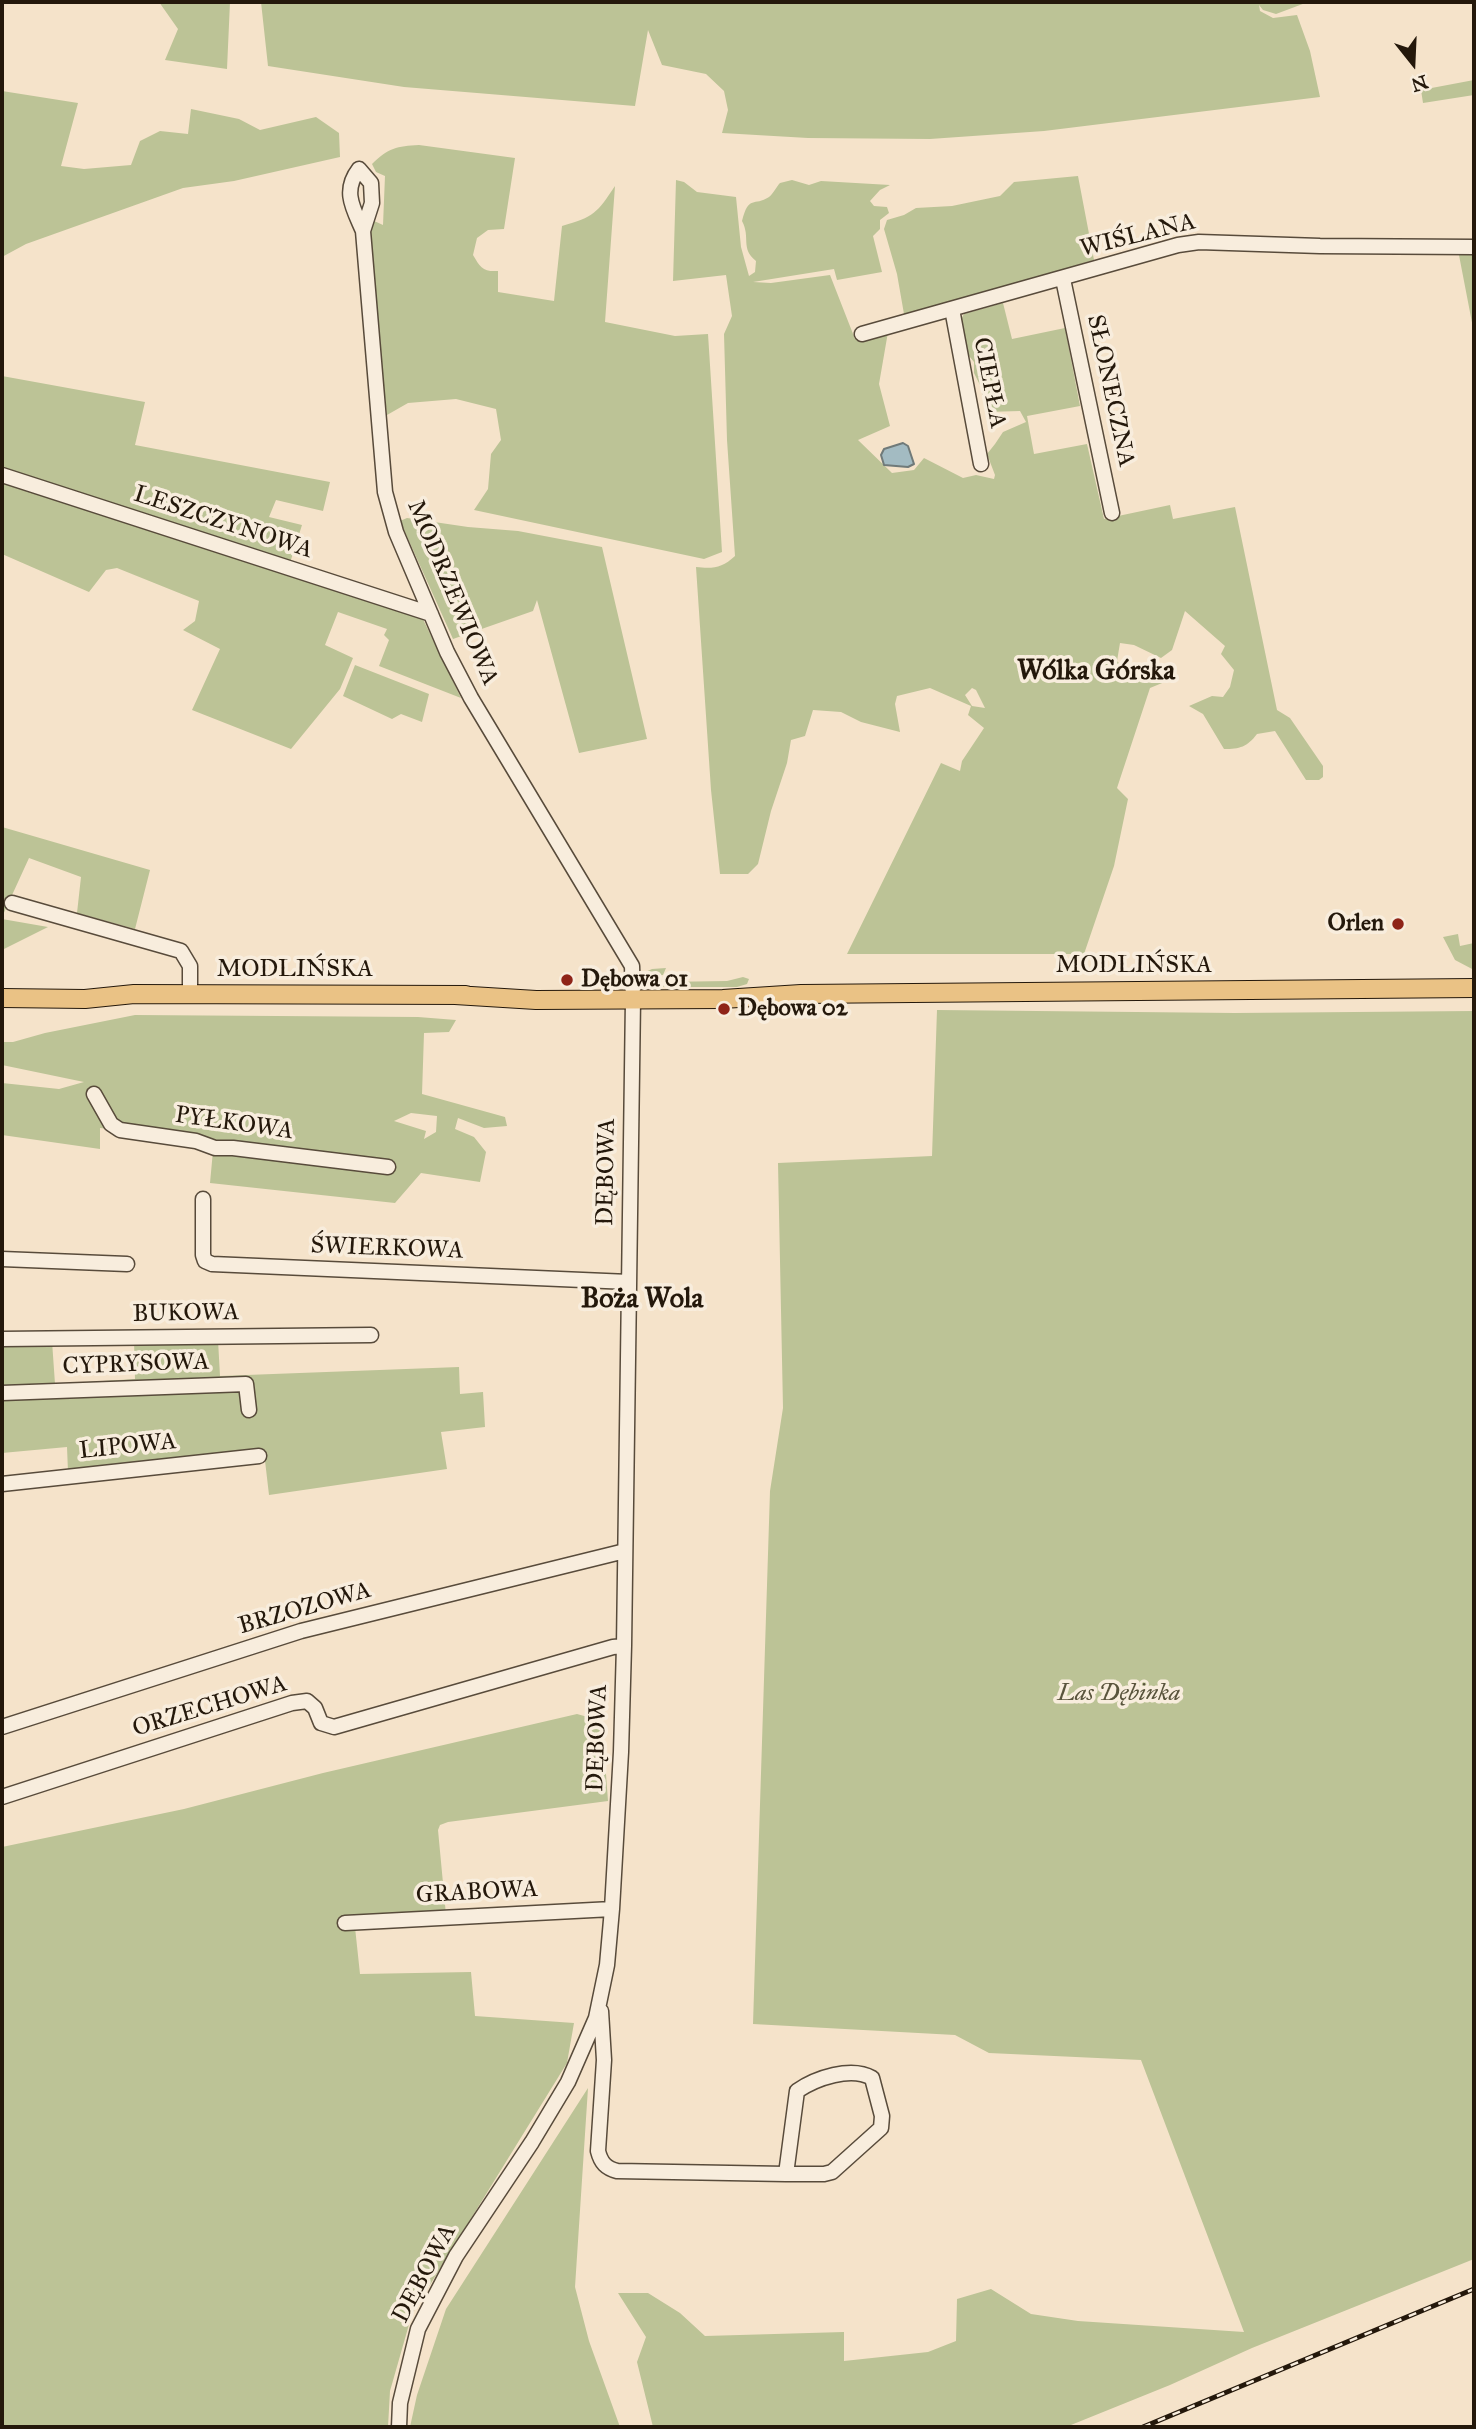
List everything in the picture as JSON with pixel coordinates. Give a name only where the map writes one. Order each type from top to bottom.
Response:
[{"type":"main road","name":"MODLIŃSKA","points":[[2,989],[84,989],[134,994],[454,995],[517,1000],[633,995],[756,998],[795,994],[1474,988]]},
{"type":"main road","name":"MODLIŃSKA","points":[[2,998],[85,999],[134,994]]},
{"type":"street","name":"MODRZEWIOWA","points":[[363,231],[372,203],[371,183],[359,169],[350,181],[351,203],[363,231],[385,492],[396,532],[447,652],[471,698],[632,966],[633,995]]},
{"type":"street","name":"WIŚLANA","points":[[862,334],[1178,245],[1199,242],[1474,247]]},
{"type":"street","name":"SŁONECZNA","points":[[1063,279],[1112,513]]},
{"type":"street","name":"CIEPŁA","points":[[952,309],[981,464]]},
{"type":"street","name":"LESZCZYNOWA","points":[[2,475],[431,614]]},
{"type":"street","points":[[12,903],[181,951],[190,966],[190,994]]},
{"type":"street","name":"DĘBOWA","points":[[399,2427],[400,2403],[418,2329],[456,2256],[532,2142],[568,2082],[596,2018],[607,1965],[621,1752],[624,1646],[633,995]]},
{"type":"street","name":"PYŁKOWA","points":[[94,1094],[111,1124],[120,1130],[196,1141],[215,1148],[233,1147],[388,1167]]},
{"type":"street","name":"ŚWIERKOWA","points":[[203,1199],[203,1255],[205,1261],[212,1264],[629,1282]]},
{"type":"street","points":[[2,1259],[127,1265]]},
{"type":"street","name":"BUKOWA","points":[[2,1339],[371,1335]]},
{"type":"street","name":"CYPRYSOWA","points":[[2,1393],[246,1384],[249,1410]]},
{"type":"street","name":"LIPOWA","points":[[2,1484],[259,1456]]},
{"type":"street","name":"BRZOZOWA","points":[[2,1727],[301,1631],[625,1550]]},
{"type":"street","name":"ORZECHOWA","points":[[2,1797],[292,1703],[307,1701],[315,1708],[321,1723],[334,1727],[624,1646]]},
{"type":"street","name":"GRABOWA","points":[[345,1923],[612,1909]]},
{"type":"street","points":[[600,1997],[604,2060],[598,2151],[600,2161],[607,2168],[617,2171],[786,2174],[832,2172],[881,2127],[882,2116],[872,2078],[863,2073],[848,2072],[807,2084],[797,2091],[786,2174]]},
{"type":"green space","points":[[159,2],[230,2],[227,69],[165,60],[178,29]]},
{"type":"green space","points":[[261,2],[1308,2],[1276,14],[1263,10],[1259,5],[1260,11],[1273,18],[1297,15],[1310,51],[1320,97],[1044,131],[930,139],[808,138],[722,133],[728,110],[724,91],[706,74],[662,65],[648,30],[635,106],[404,87],[268,66]]},
{"type":"green space","points":[[1474,80],[1474,95],[1423,103],[1421,90]]},
{"type":"green space","points":[[2,91],[78,103],[61,166],[84,169],[131,165],[140,141],[160,131],[188,134],[191,109],[239,119],[260,130],[316,117],[339,133],[340,157],[234,181],[183,188],[26,244],[2,257]]},
{"type":"green space","points":[[419,145],[515,158],[504,229],[488,230],[477,238],[473,255],[482,268],[498,271],[498,292],[554,301],[562,226],[594,213],[615,186],[605,322],[675,336],[708,334],[722,552],[704,559],[474,510],[488,489],[491,454],[501,440],[496,409],[456,399],[408,403],[387,415],[368,247],[372,220],[383,225],[385,176],[376,172],[372,164],[393,149]]},
{"type":"green space","points":[[1078,176],[1094,260],[904,314],[897,274],[884,229],[887,220],[916,208],[952,206],[1000,196],[1014,182]]},
{"type":"green space","points":[[676,180],[684,182],[697,192],[736,197],[741,247],[749,276],[755,272],[756,261],[748,252],[742,221],[750,204],[769,197],[780,183],[792,180],[809,185],[821,181],[890,185],[880,190],[870,201],[874,206],[887,207],[889,213],[880,220],[880,229],[873,236],[882,272],[837,280],[834,269],[753,282],[771,283],[830,275],[855,339],[888,332],[879,384],[890,426],[858,440],[892,473],[914,470],[924,458],[963,478],[976,475],[994,479],[987,454],[1003,432],[1026,422],[1020,411],[986,412],[981,387],[974,373],[974,362],[965,351],[960,321],[964,314],[1003,303],[1012,339],[1065,328],[1080,406],[1027,416],[1034,454],[1087,444],[1104,519],[1170,505],[1173,519],[1235,507],[1277,710],[1290,718],[1323,766],[1323,777],[1319,780],[1306,780],[1275,731],[1257,734],[1243,746],[1224,749],[1203,714],[1189,706],[1212,696],[1223,697],[1230,687],[1234,670],[1221,654],[1225,646],[1185,611],[1172,650],[1161,658],[1134,645],[1120,643],[1117,661],[1130,675],[1145,673],[1167,681],[1150,688],[1117,788],[1128,799],[1114,866],[1084,954],[847,954],[941,763],[960,771],[962,761],[984,728],[968,715],[971,706],[930,688],[897,696],[895,704],[900,732],[861,722],[841,712],[813,710],[805,736],[791,740],[758,864],[748,874],[720,874],[711,790],[696,567],[717,567],[735,556],[727,440],[724,334],[732,316],[726,275],[673,281]],"holes":[[[972,688],[976,690],[985,708],[972,706],[965,695]]]},
{"type":"green space","points":[[1458,250],[1474,250],[1474,333]]},
{"type":"green space","points":[[2,376],[145,402],[135,445],[330,482],[323,511],[276,500],[269,517],[302,525],[289,566],[419,611],[461,698],[379,666],[389,640],[384,635],[387,629],[338,612],[325,645],[353,658],[340,689],[291,749],[192,710],[220,649],[183,630],[195,621],[199,601],[117,568],[106,570],[89,592],[2,554]]},
{"type":"green space","points":[[407,518],[518,531],[602,547],[647,739],[579,753],[537,600],[533,611],[453,639],[400,521]]},
{"type":"green space","points":[[355,665],[429,694],[422,722],[401,714],[392,719],[343,696]]},
{"type":"green space","points":[[2,827],[150,870],[135,929],[77,913],[81,877],[29,858],[2,917]]},
{"type":"green space","points":[[2,919],[48,927],[2,950]]},
{"type":"green space","points":[[1458,934],[1460,946],[1474,943],[1474,970],[1455,960],[1443,937]]},
{"type":"green space","points":[[666,968],[663,975],[654,976],[658,984],[644,981],[641,974],[652,969]]},
{"type":"green space","points":[[743,977],[749,979],[747,984],[737,987],[663,987],[663,982],[727,981]]},
{"type":"green space","name":"Las Dębinka","points":[[937,1010],[1235,1013],[1474,1011],[1474,2259],[1252,2348],[1066,2427],[653,2427],[637,2362],[646,2337],[618,2293],[648,2293],[680,2313],[705,2336],[844,2332],[844,2361],[928,2352],[956,2341],[957,2299],[991,2289],[1031,2314],[1078,2321],[1244,2332],[1141,2060],[989,2053],[955,2035],[753,2024],[770,1491],[783,1408],[778,1163],[932,1156]]},
{"type":"green space","points":[[135,1015],[418,1017],[456,1020],[449,1032],[424,1033],[422,1094],[505,1117],[507,1126],[484,1128],[458,1118],[455,1129],[474,1137],[486,1152],[480,1182],[421,1173],[395,1203],[210,1183],[214,1140],[100,1128],[100,1149],[2,1135],[2,1083],[59,1089],[84,1082],[2,1065],[2,1042],[13,1042]],"holes":[[[411,1113],[437,1116],[436,1132],[424,1139],[426,1131],[394,1121]]]},
{"type":"green space","points":[[134,1340],[218,1340],[220,1376],[459,1367],[460,1394],[483,1392],[485,1427],[441,1432],[447,1469],[269,1495],[264,1452],[68,1472],[67,1447],[2,1453],[2,1342],[52,1341],[55,1384],[135,1379]]},
{"type":"green space","points":[[577,1714],[602,1721],[608,1801],[440,1825],[438,1830],[446,1915],[354,1918],[360,1974],[471,1972],[475,2016],[574,2023],[567,2063],[412,2314],[390,2391],[388,2427],[2,2427],[2,1847],[184,1809],[323,1773]]},
{"type":"green space","points":[[588,2088],[575,2287],[589,2341],[620,2427],[410,2427],[417,2395],[446,2309]]},
{"type":"water","points":[[903,443],[908,446],[914,464],[908,467],[884,465],[881,455],[884,449]]},
{"type":"railway","points":[[1143,2427],[1474,2289]]},
{"type":"place","name":"Orlen","points":[[1398,924]]},
{"type":"place","name":"Dębowa 01","points":[[567,980]]},
{"type":"place","name":"Dębowa 02","points":[[724,1009]]},
{"type":"district","name":"Wólka Górska","points":[[1096,672]]},
{"type":"district","name":"Boża Wola","points":[[642,1300]]}]
